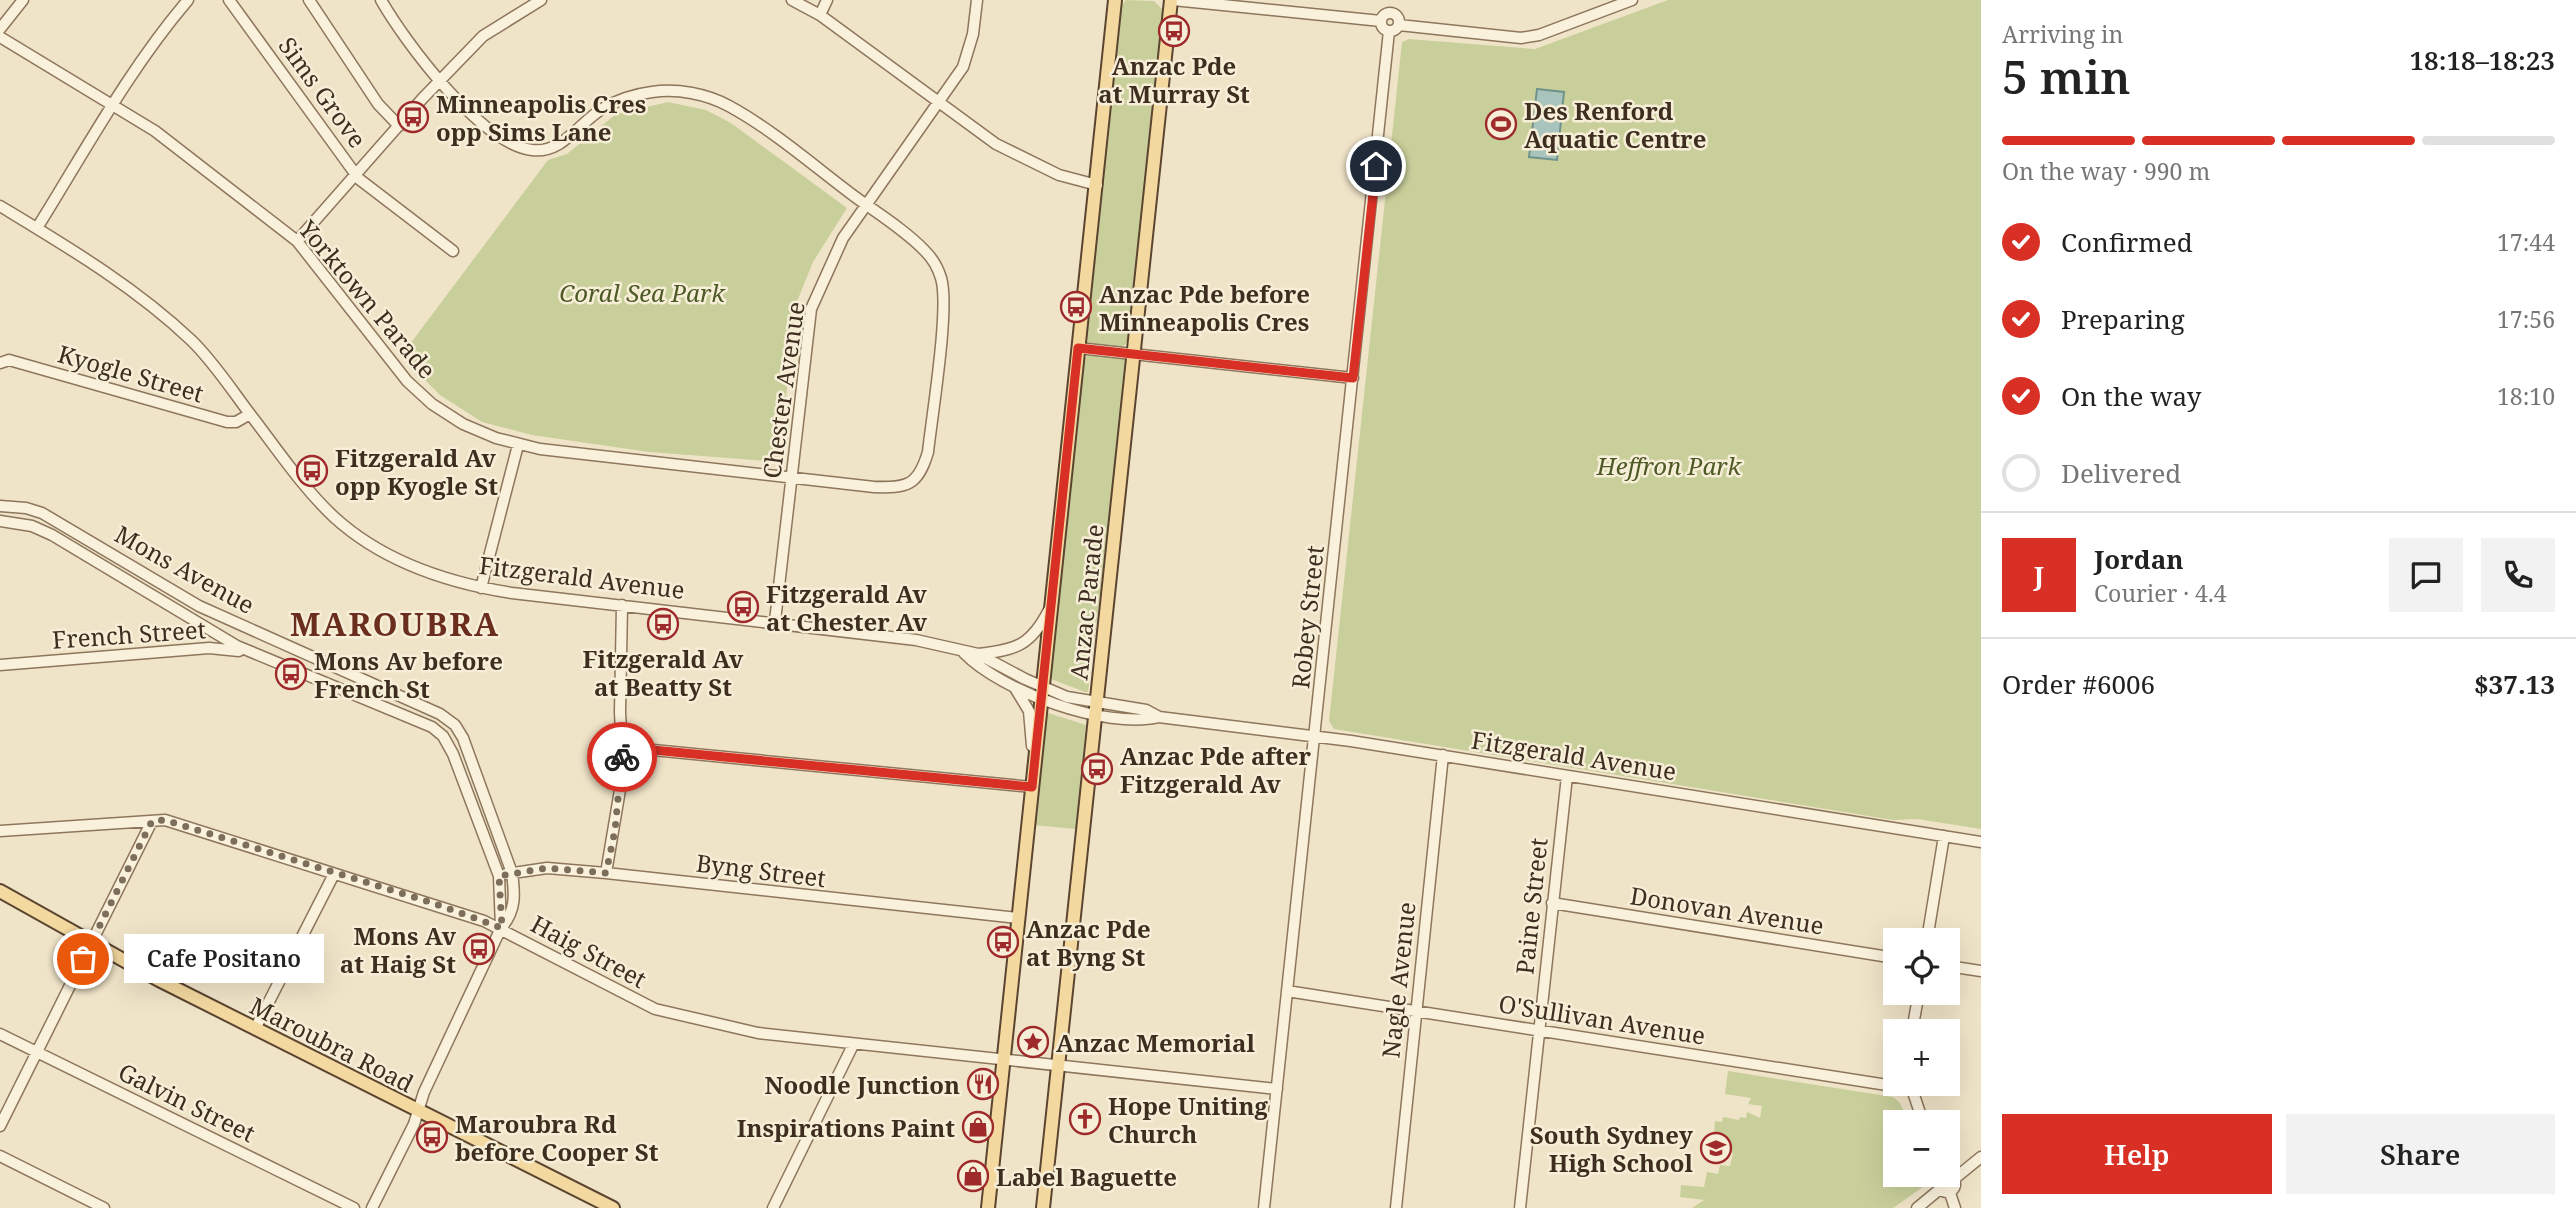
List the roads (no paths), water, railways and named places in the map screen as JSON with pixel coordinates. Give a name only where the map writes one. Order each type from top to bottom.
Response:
[{"type":"main road","name":"Anzac Parade","points":[[988,1208],[1115,0]]},
{"type":"main road","name":"Anzac Parade","points":[[1043,1208],[1172,0]]},
{"type":"main road","name":"Maroubra Road","points":[[0,891],[256,1029],[613,1208]]},
{"type":"street","points":[[0,29],[23,0]]},
{"type":"street","points":[[37,228],[159,34],[188,0]]},
{"type":"street","name":"Sims Grove","points":[[229,0],[356,175],[453,251]]},
{"type":"street","points":[[309,0],[378,104],[399,126]]},
{"type":"street","points":[[381,0],[396,26],[451,94],[485,124],[517,145],[533,150],[557,146],[603,108],[639,94],[663,91],[706,97],[729,106],[866,205]]},
{"type":"street","points":[[298,241],[440,80],[492,29],[541,0]]},
{"type":"street","points":[[792,0],[820,15],[996,144],[1059,175],[1097,185]]},
{"type":"street","points":[[820,15],[827,0]]},
{"type":"street","name":"Chester Avenue","points":[[775,621],[811,309],[843,238],[940,102],[967,56],[977,0]]},
{"type":"street","points":[[1172,0],[1280,5],[1381,21],[1389,31],[1399,25],[1521,38],[1539,35],[1632,0]]},
{"type":"street","points":[[1391,12],[1392,0]]},
{"type":"street","points":[[1381,21],[1383,16],[1391,12]]},
{"type":"street","points":[[1391,12],[1398,17],[1399,25]]},
{"type":"street","name":"Robey Street","points":[[1264,1208],[1389,31]]},
{"type":"street","name":"Yorktown Parade","points":[[0,37],[175,145],[298,241],[397,370],[419,393],[463,424],[518,444],[791,478],[902,488],[912,482],[928,452],[943,305],[942,280],[925,251],[866,205]]},
{"type":"street","name":"Fitzgerald Avenue","points":[[0,206],[109,274],[191,340],[332,515],[364,541],[432,573],[481,588],[906,638],[978,654],[1041,693]]},
{"type":"street","points":[[1078,348],[1353,378]]},
{"type":"street","name":"Kyogle Street","points":[[3,359],[227,422],[236,422],[250,414]]},
{"type":"street","points":[[481,588],[518,444]]},
{"type":"street","name":"Mons Avenue","points":[[0,506],[26,508],[42,513],[199,606],[440,714],[454,724],[463,737],[512,873],[514,890],[511,916],[502,928],[424,1092],[419,1112],[372,1208]]},
{"type":"street","name":"Mons Avenue","points":[[0,521],[32,526],[52,535],[229,642],[432,727],[443,736],[453,754],[499,876],[502,928]]},
{"type":"street","points":[[606,873],[621,784],[622,605]]},
{"type":"street","points":[[978,654],[1022,645],[1040,628],[1052,605]]},
{"type":"street","name":"French Street","points":[[0,665],[209,648],[229,649],[260,656]]},
{"type":"street","name":"Fitzgerald Avenue","points":[[964,653],[972,662],[1012,684],[1095,709],[1146,710],[1158,717],[1443,755],[1981,842]]},
{"type":"street","points":[[622,747],[1032,781],[1029,711],[1012,684]]},
{"type":"street","name":"Nagle Avenue","points":[[1396,1208],[1443,755]]},
{"type":"street","name":"Paine Street","points":[[1520,1208],[1567,776]]},
{"type":"street","name":"Haig Street","points":[[0,831],[165,820],[502,928],[655,1009],[758,1033],[1277,1089]]},
{"type":"street","points":[[0,1126],[152,821]]},
{"type":"street","points":[[1929,928],[1944,836]]},
{"type":"street","name":"Byng Street","points":[[499,876],[547,868],[1018,918]]},
{"type":"street","points":[[256,1029],[334,874]]},
{"type":"street","name":"Donovan Avenue","points":[[1552,903],[1883,956]]},
{"type":"street","points":[[1960,968],[1981,971]]},
{"type":"street","name":"O'Sullivan Avenue","points":[[1287,991],[1883,1084]]},
{"type":"street","name":"Galvin Street","points":[[0,1034],[354,1208]]},
{"type":"street","points":[[773,1208],[853,1045]]},
{"type":"street","points":[[0,1156],[104,1208]]},
{"type":"street","points":[[1960,1169],[1981,1157]]},
{"type":"street","points":[[1917,1208],[1949,1198]]},
{"type":"water","points":[[1537,89],[1564,92],[1557,160],[1529,157]]},
{"type":"place","name":"Anzac Pde at Murray St","points":[[1174,31]]},
{"type":"place","name":"Minneapolis Cres opp Sims Lane","points":[[413,117]]},
{"type":"place","name":"Des Renford Aquatic Centre","points":[[1501,124]]},
{"type":"place","name":"Anzac Pde before Minneapolis Cres","points":[[1076,307]]},
{"type":"place","name":"Fitzgerald Av opp Kyogle St","points":[[312,471]]},
{"type":"place","name":"Fitzgerald Av at Chester Av","points":[[743,607]]},
{"type":"place","name":"Fitzgerald Av at Beatty St","points":[[663,624]]},
{"type":"place","name":"Mons Av before French St","points":[[291,674]]},
{"type":"place","name":"Anzac Pde after Fitzgerald Av","points":[[1097,769]]},
{"type":"place","name":"Anzac Pde at Byng St","points":[[1003,942]]},
{"type":"place","name":"Mons Av at Haig St","points":[[479,949]]},
{"type":"place","name":"Cafe Positano","points":[[83,959]]},
{"type":"place","name":"Anzac Memorial","points":[[1033,1042]]},
{"type":"place","name":"Noodle Junction","points":[[983,1084]]},
{"type":"place","name":"Hope Uniting Church","points":[[1085,1119]]},
{"type":"place","name":"Inspirations Paint","points":[[978,1127]]},
{"type":"place","name":"Maroubra Rd before Cooper St","points":[[432,1137]]},
{"type":"place","name":"South Sydney High School","points":[[1716,1148]]},
{"type":"place","name":"Label Baguette","points":[[973,1176]]},
{"type":"district","name":"MAROUBRA","points":[[395,623]]},
{"type":"park label","name":"Coral Sea Park","points":[[642,292]]},
{"type":"park label","name":"Heffron Park","points":[[1669,465]]}]
